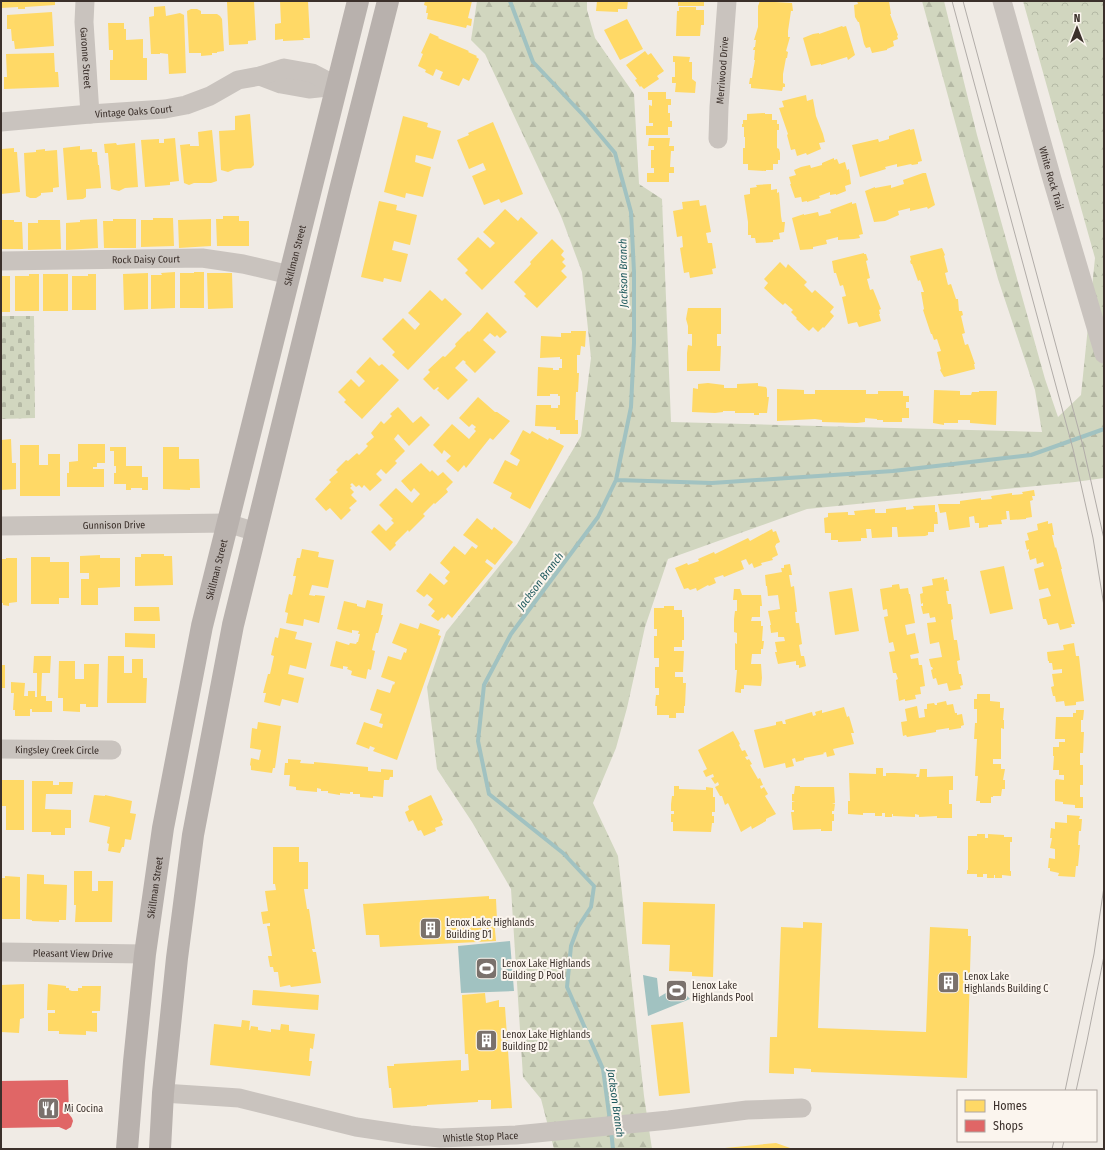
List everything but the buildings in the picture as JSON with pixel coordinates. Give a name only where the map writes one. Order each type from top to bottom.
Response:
[{"type":"main road","name":"Skillman Street","points":[[128,1149],[134,1062],[145,954],[163,828],[202,626],[358,1]]},
{"type":"main road","points":[[160,1149],[163,1093],[177,958],[193,835],[234,625],[388,1]]},
{"type":"main road","points":[[337,86],[365,90]]},
{"type":"main road","points":[[163,828],[193,835]]},
{"type":"main road","points":[[134,1062],[143,1081],[152,1090],[163,1093]]},
{"type":"street","name":"Garonne Street","points":[[85,1],[84,22],[90,114]]},
{"type":"street","name":"Merriwood Drive","points":[[718,139],[727,1]]},
{"type":"street","name":"White Rock Trail","points":[[1002,1],[1052,179],[1104,354]]},
{"type":"street","name":"Vintage Oaks Court","points":[[1,122],[165,109],[186,105],[210,96],[238,80],[260,76],[281,84],[309,89],[337,86]]},
{"type":"street","name":"Rock Daisy Court","points":[[1,261],[202,258],[243,264],[290,275]]},
{"type":"street","points":[[227,524],[256,532]]},
{"type":"street","name":"Gunnison Drive","points":[[1,526],[227,524]]},
{"type":"street","name":"Kingsley Creek Circle","points":[[1,749],[112,750]]},
{"type":"street","name":"Pleasant View Drive","points":[[1,952],[145,954]]},
{"type":"street","name":"Whistle Stop Place","points":[[163,1093],[239,1098],[356,1127],[410,1135],[440,1143],[647,1122],[747,1110],[802,1108]]},
{"type":"green space","points":[[477,1],[587,1],[587,10],[595,38],[634,94],[639,184],[662,199],[671,422],[1042,432],[1035,390],[998,279],[922,1],[944,1],[977,135],[1045,379],[1058,417],[1081,395],[1095,258],[1104,239],[1104,478],[807,509],[668,559],[645,627],[627,708],[616,748],[593,803],[618,856],[644,1096],[652,1149],[554,1149],[541,1099],[523,1077],[511,889],[472,822],[437,769],[427,687],[446,632],[517,544],[581,436],[591,358],[582,272],[561,216],[485,54],[471,40]]},
{"type":"green space","points":[[1023,1],[1104,1],[1104,292],[1095,258]]},
{"type":"green space","points":[[1,316],[34,316],[35,418],[1,419]]},
{"type":"water","name":"Lenox Lake Highlands Building D Pool","points":[[510,941],[514,991],[461,993],[458,946]]},
{"type":"water","name":"Lenox Lake Highlands Pool","points":[[643,975],[657,978],[659,997],[678,986],[690,999],[648,1016]]},
{"type":"waterway","name":"Jackson Branch","points":[[510,1],[533,62],[584,116],[615,153],[631,212],[634,272],[634,343],[631,407],[616,480],[598,517],[511,634],[484,685],[478,741],[489,794],[563,853],[594,886],[591,907],[578,927],[571,946],[567,987],[603,1069],[610,1121]]},
{"type":"waterway","points":[[616,480],[712,483],[893,471],[1031,455],[1104,429]]},
{"type":"waterway","name":"Jackson Branch","points":[[611,1130],[613,1149]]},
{"type":"tram line","points":[[952,1],[1073,449],[1093,538],[1104,606]]},
{"type":"tram line","points":[[963,1],[1083,446],[1104,539]]},
{"type":"tram line","points":[[1065,1090],[1094,954],[1104,887]]},
{"type":"tram line","points":[[1076,1090],[1104,956]]},
{"type":"tram line","points":[[1052,1149],[1054,1142]]},
{"type":"tram line","points":[[1062,1149],[1064,1142]]},
{"type":"place","name":"Lenox Lake Highlands Building D1","points":[[430,928]]},
{"type":"place","name":"Lenox Lake Highlands Building D Pool","points":[[486,969]]},
{"type":"place","name":"Lenox Lake Highlands Building C","points":[[949,982]]},
{"type":"place","name":"Lenox Lake Highlands Pool","points":[[676,991]]},
{"type":"place","name":"Lenox Lake Highlands Building D2","points":[[486,1040]]},
{"type":"place","name":"Mi Cocina","points":[[49,1108]]}]
